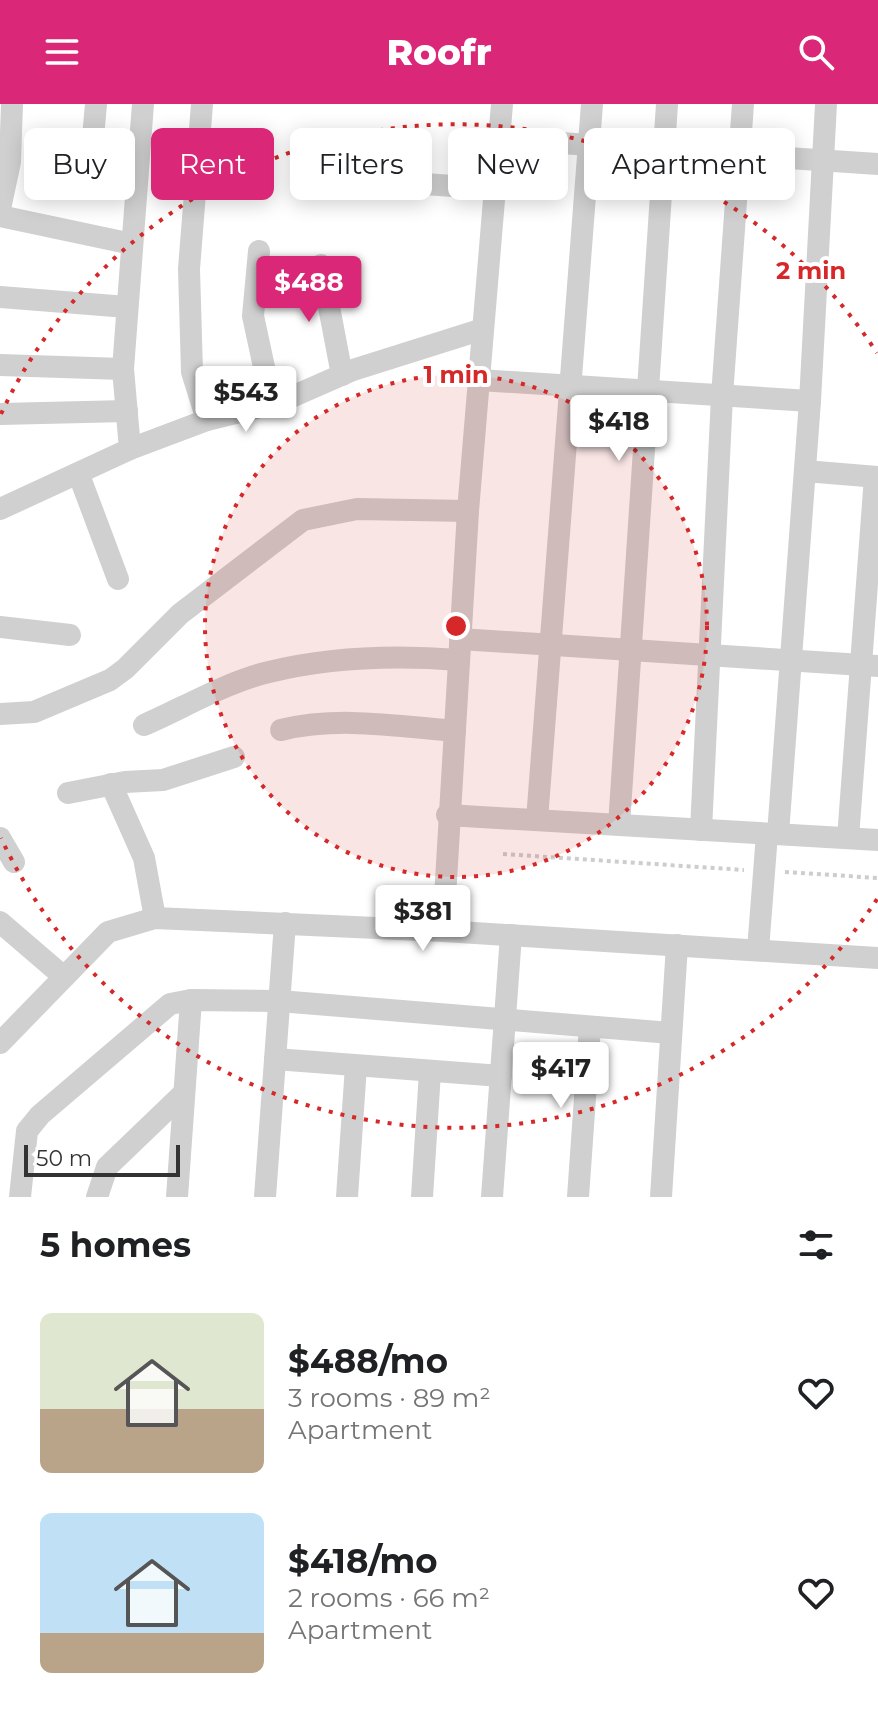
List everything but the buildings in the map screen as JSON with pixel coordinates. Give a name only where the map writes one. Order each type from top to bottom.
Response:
[{"type":"street","points":[[0,209],[10,162],[12,104]]},
{"type":"street","points":[[94,128],[96,104]]},
{"type":"street","points":[[130,449],[123,369],[143,104]]},
{"type":"street","points":[[202,104],[189,269],[192,372],[207,420]]},
{"type":"street","points":[[500,128],[502,104]]},
{"type":"street","points":[[590,128],[592,104]]},
{"type":"street","points":[[665,128],[667,104]]},
{"type":"street","points":[[742,128],[743,104]]},
{"type":"street","points":[[758,950],[765,871],[772,834],[805,471],[826,104]]},
{"type":"street","points":[[795,158],[878,164]]},
{"type":"street","points":[[443,931],[447,815],[468,511],[494,200]]},
{"type":"street","points":[[537,820],[585,200]]},
{"type":"street","points":[[619,825],[628,650],[660,200]]},
{"type":"street","points":[[701,830],[722,396],[737,200]]},
{"type":"street","points":[[0,216],[132,244]]},
{"type":"street","points":[[259,251],[253,316],[272,404]]},
{"type":"street","points":[[321,265],[342,375]]},
{"type":"street","points":[[0,297],[127,307]]},
{"type":"street","points":[[0,509],[130,449],[207,420],[272,404],[342,375],[483,329]]},
{"type":"street","points":[[0,365],[123,369]]},
{"type":"street","points":[[479,380],[810,401]]},
{"type":"street","points":[[0,414],[127,411]]},
{"type":"street","points":[[805,471],[876,477],[869,666],[848,838]]},
{"type":"street","points":[[79,475],[118,579]]},
{"type":"street","points":[[0,714],[34,712],[110,680],[180,614],[303,520],[357,509],[468,511]]},
{"type":"street","points":[[0,627],[70,635]]},
{"type":"street","points":[[144,725],[266,672],[332,661],[418,657],[459,649],[552,645],[869,666]]},
{"type":"street","points":[[281,730],[316,721],[337,721],[455,731]]},
{"type":"street","points":[[68,793],[111,784],[163,780],[234,757]]},
{"type":"street","points":[[111,784],[144,858],[155,918]]},
{"type":"street","points":[[447,815],[878,840]]},
{"type":"street","points":[[0,838],[14,862]]},
{"type":"street","points":[[3,1036],[108,932],[155,918],[443,931],[878,958]]},
{"type":"street","points":[[0,922],[64,977]]},
{"type":"street","points":[[265,1197],[285,923]]},
{"type":"street","points":[[492,1197],[511,935]]},
{"type":"street","points":[[661,1197],[677,945]]},
{"type":"street","points":[[177,1197],[191,1000]]},
{"type":"street","points":[[20,1197],[27,1131],[40,1115],[170,1004],[191,1000],[279,1001],[504,1022],[671,1033]]},
{"type":"street","points":[[578,1197],[590,1027]]},
{"type":"street","points":[[275,1059],[501,1076]]},
{"type":"street","points":[[347,1197],[356,1066]]},
{"type":"street","points":[[422,1197],[430,1072]]},
{"type":"street","points":[[97,1197],[107,1167],[184,1093]]},
{"type":"path","points":[[503,854],[878,878]]}]
